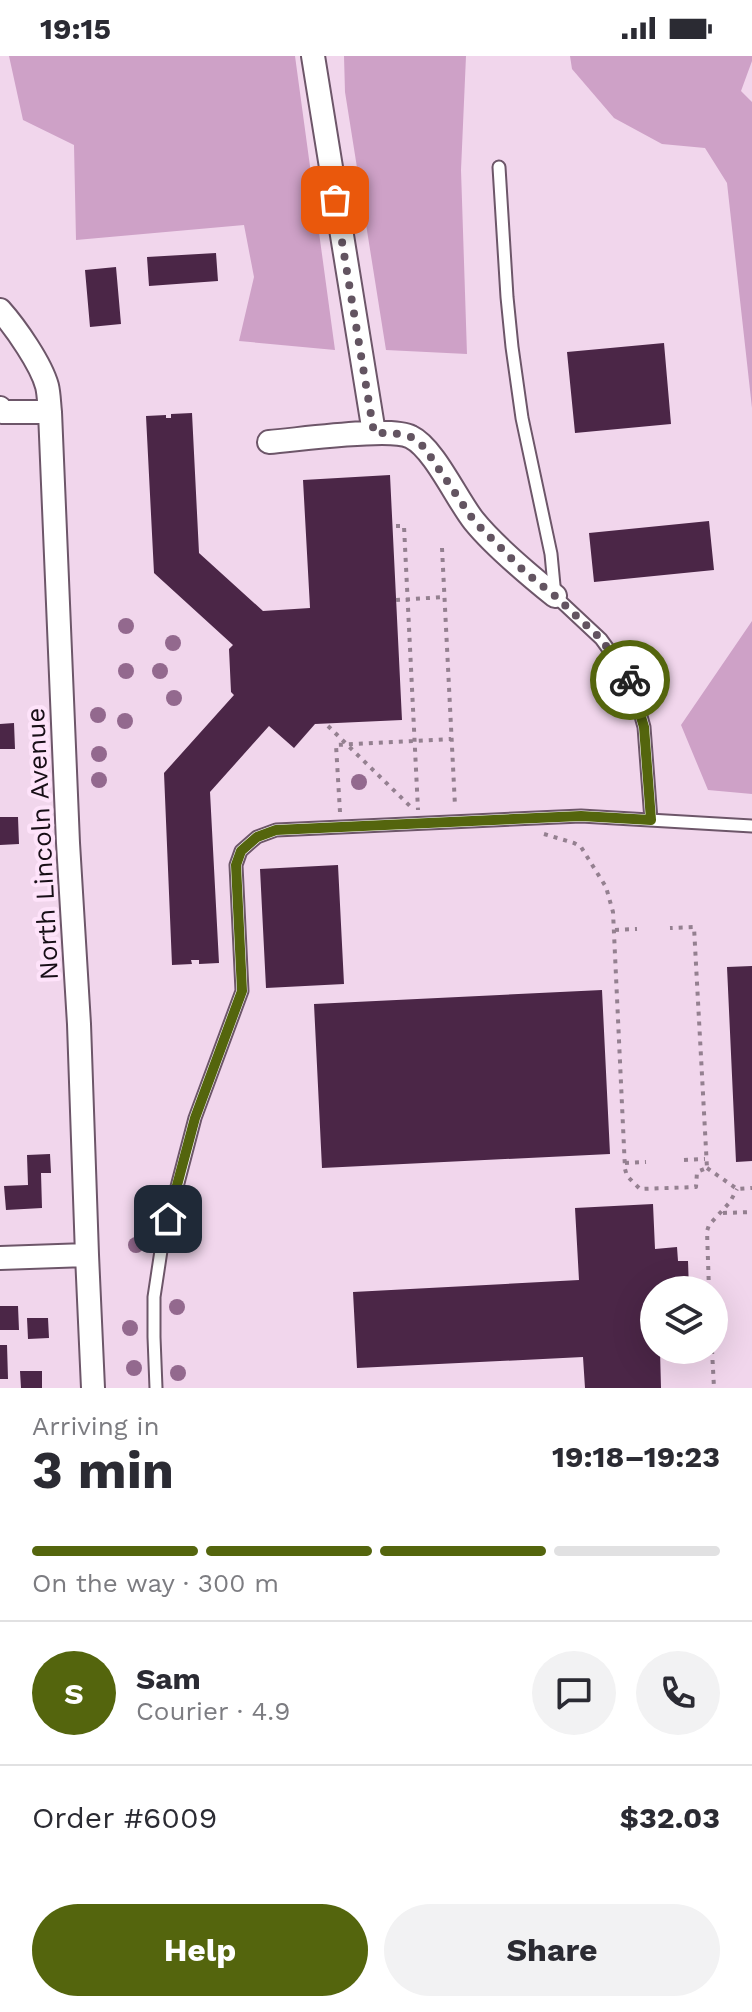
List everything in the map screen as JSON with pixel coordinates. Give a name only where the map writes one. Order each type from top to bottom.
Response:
[{"type":"street","points":[[313,56],[374,433]]},
{"type":"street","name":"North Lincoln Avenue","points":[[0,310],[24,343],[47,386],[50,412],[93,1388]]},
{"type":"street","points":[[1,413],[50,412]]},
{"type":"street","points":[[269,442],[374,433],[411,437],[424,447],[474,521],[525,572],[555,596]]},
{"type":"street","points":[[0,1258],[87,1255]]},
{"type":"lane","points":[[499,167],[512,347],[522,418],[551,554],[555,596],[601,639],[631,680],[644,727],[651,820]]},
{"type":"lane","points":[[156,1388],[154,1297],[162,1244],[195,1118],[242,991],[236,891],[236,865],[241,851],[257,837],[276,830],[581,816],[752,826]]},
{"type":"path","points":[[328,726],[416,811],[404,526],[396,526]]},
{"type":"path","points":[[442,548],[455,809]]},
{"type":"path","points":[[396,600],[444,597]]},
{"type":"path","points":[[340,815],[336,745],[451,739]]},
{"type":"path","points":[[574,843],[581,847],[611,900],[627,1176],[640,1189],[696,1187],[697,1172],[707,1168]]},
{"type":"path","points":[[670,928],[694,927],[707,1168],[737,1189],[752,1188]]},
{"type":"path","points":[[614,930],[637,929]]},
{"type":"path","points":[[684,1160],[705,1159]]},
{"type":"path","points":[[625,1163],[646,1162]]},
{"type":"path","points":[[709,1276],[707,1231],[737,1189]]},
{"type":"path","points":[[720,1213],[752,1212]]},
{"type":"path","points":[[713,1364],[714,1388]]},
{"type":"shaded area","points":[[9,56],[295,56],[335,350],[239,341],[254,277],[244,225],[76,240],[74,145],[23,120]]},
{"type":"shaded area","points":[[344,56],[466,56],[461,170],[467,354],[386,350],[345,92]]},
{"type":"shaded area","points":[[570,56],[752,56],[741,91],[752,102],[752,408],[727,183],[705,148],[662,144],[614,118],[572,69]]},
{"type":"shaded area","points":[[752,621],[752,794],[708,790],[681,725]]},
{"type":"building","points":[[216,253],[218,281],[149,286],[147,257]]},
{"type":"building","points":[[116,267],[121,324],[90,327],[85,270]]},
{"type":"building","points":[[664,343],[671,424],[575,433],[567,352]]},
{"type":"building","points":[[192,413],[199,553],[263,611],[310,608],[303,480],[390,475],[402,720],[315,724],[294,748],[269,726],[210,792],[219,963],[199,964],[199,960],[191,960],[192,964],[172,965],[164,773],[234,695],[231,692],[229,649],[233,645],[154,573],[146,416],[166,415],[166,418],[171,418],[171,414]]},
{"type":"building","points":[[709,521],[714,570],[594,582],[589,533]]},
{"type":"building","points":[[14,723],[15,749],[0,749],[0,724]]},
{"type":"building","points":[[0,817],[18,817],[19,844],[0,845]]},
{"type":"building","points":[[338,865],[344,984],[266,988],[260,869]]},
{"type":"building","points":[[752,966],[752,1161],[736,1162],[727,967]]},
{"type":"building","points":[[602,990],[610,1154],[322,1168],[314,1004]]},
{"type":"building","points":[[50,1154],[51,1173],[41,1173],[42,1208],[6,1210],[4,1186],[28,1185],[27,1155]]},
{"type":"building","points":[[653,1204],[655,1249],[677,1247],[678,1261],[688,1261],[689,1276],[640,1276],[640,1364],[660,1364],[661,1388],[585,1388],[583,1357],[357,1368],[353,1292],[579,1280],[575,1208]]},
{"type":"building","points":[[0,1306],[18,1306],[19,1330],[0,1330]]},
{"type":"building","points":[[27,1318],[48,1318],[49,1338],[28,1339]]},
{"type":"building","points":[[0,1345],[7,1345],[8,1379],[0,1379]]},
{"type":"building","points":[[20,1371],[42,1371],[42,1388],[21,1388]]},
{"type":"way so far","points":[[335,200],[374,433],[411,437],[424,447],[474,521],[525,572],[601,639],[630,680]]},
{"type":"route","points":[[168,1219],[195,1118],[242,991],[236,891],[236,865],[241,851],[257,837],[276,830],[581,816],[651,820],[644,727],[630,680]]}]
